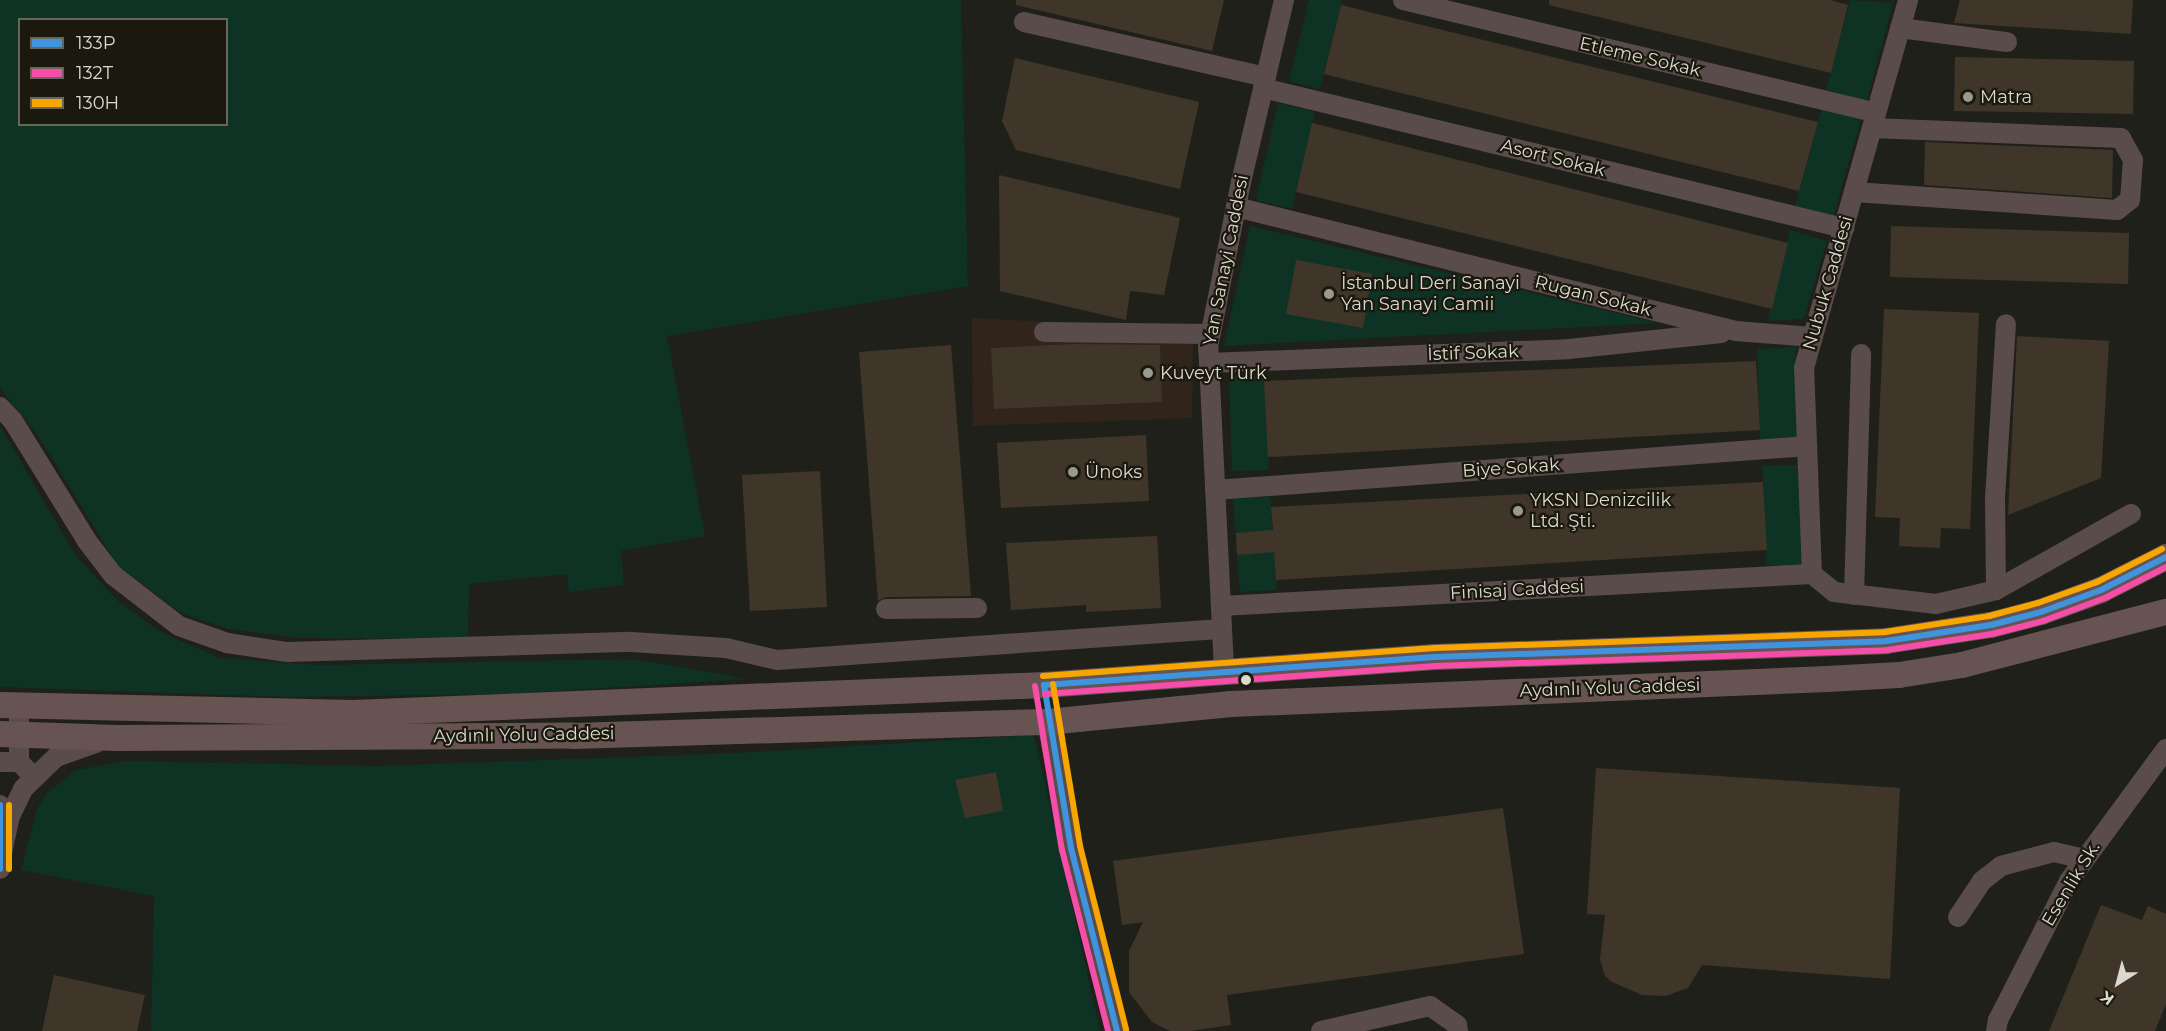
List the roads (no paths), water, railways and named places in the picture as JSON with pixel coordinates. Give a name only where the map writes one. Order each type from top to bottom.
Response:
[{"type":"main road","name":"Aydınlı Yolu Caddesi","points":[[9,706],[353,713],[1044,685],[1224,669],[1435,657],[1906,639],[2041,612],[2101,590],[2166,557]]},
{"type":"main road","name":"Aydınlı Yolu Caddesi","points":[[9,734],[117,738],[573,736],[1047,722],[1231,704],[1899,675],[2014,653],[2163,613]]},
{"type":"main road","points":[[1044,685],[1047,722]]},
{"type":"street","name":"Yan Sanayi Caddesi","points":[[1224,669],[1209,363],[1210,334],[1236,207],[1284,0]]},
{"type":"street","name":"Etleme Sokak","points":[[1403,0],[1874,121],[2121,138],[2133,160],[2130,200],[2117,210],[1854,192]]},
{"type":"street","name":"Nubuk Caddesi","points":[[1812,574],[1804,368],[1906,1]]},
{"type":"street","name":"Asort Sokak","points":[[1024,22],[1844,228]]},
{"type":"street","points":[[1900,28],[2007,42]]},
{"type":"street","name":"Rugan Sokak","points":[[1236,207],[1736,331],[1813,337]]},
{"type":"street","points":[[1996,590],[1995,498],[2007,324]]},
{"type":"street","name":"İstif Sokak","points":[[1209,363],[1569,349],[1736,331]]},
{"type":"street","points":[[1044,332],[1210,334]]},
{"type":"street","points":[[1854,595],[1861,354]]},
{"type":"street","points":[[0,407],[13,420],[87,541],[112,575],[179,626],[227,643],[287,652],[631,642],[726,648],[777,660],[1222,629]]},
{"type":"street","name":"Biye Sokak","points":[[1215,490],[1807,446]]},
{"type":"street","points":[[1812,574],[1834,592],[1936,604],[1996,590],[2131,514]]},
{"type":"street","name":"Finisaj Caddesi","points":[[1221,606],[1812,574]]},
{"type":"street","points":[[886,609],[976,608]]},
{"type":"street","points":[[9,706],[9,762],[34,777]]},
{"type":"street","points":[[1047,722],[1071,848],[1117,1031]]},
{"type":"street","points":[[1,855],[10,816],[34,777],[73,749],[117,738]]},
{"type":"street","name":"Esenlik Sk.","points":[[1996,1031],[2043,930],[2084,859],[2166,749]]},
{"type":"street","points":[[0,804],[1,855]]},
{"type":"street","points":[[1958,917],[1982,881],[2001,866],[2054,852],[2084,859]]},
{"type":"street","points":[[1326,1030],[1430,1006],[1458,1028]]},
{"type":"place","name":"Matra","points":[[1968,97]]},
{"type":"place","name":"İstanbul Deri Sanayi Yan Sanayi Camii","points":[[1329,294]]},
{"type":"place","name":"Kuveyt Türk","points":[[1148,373]]},
{"type":"place","name":"Ünoks","points":[[1073,472]]},
{"type":"place","name":"YKSN Denizcilik Ltd. Şti.","points":[[1518,511]]}]
